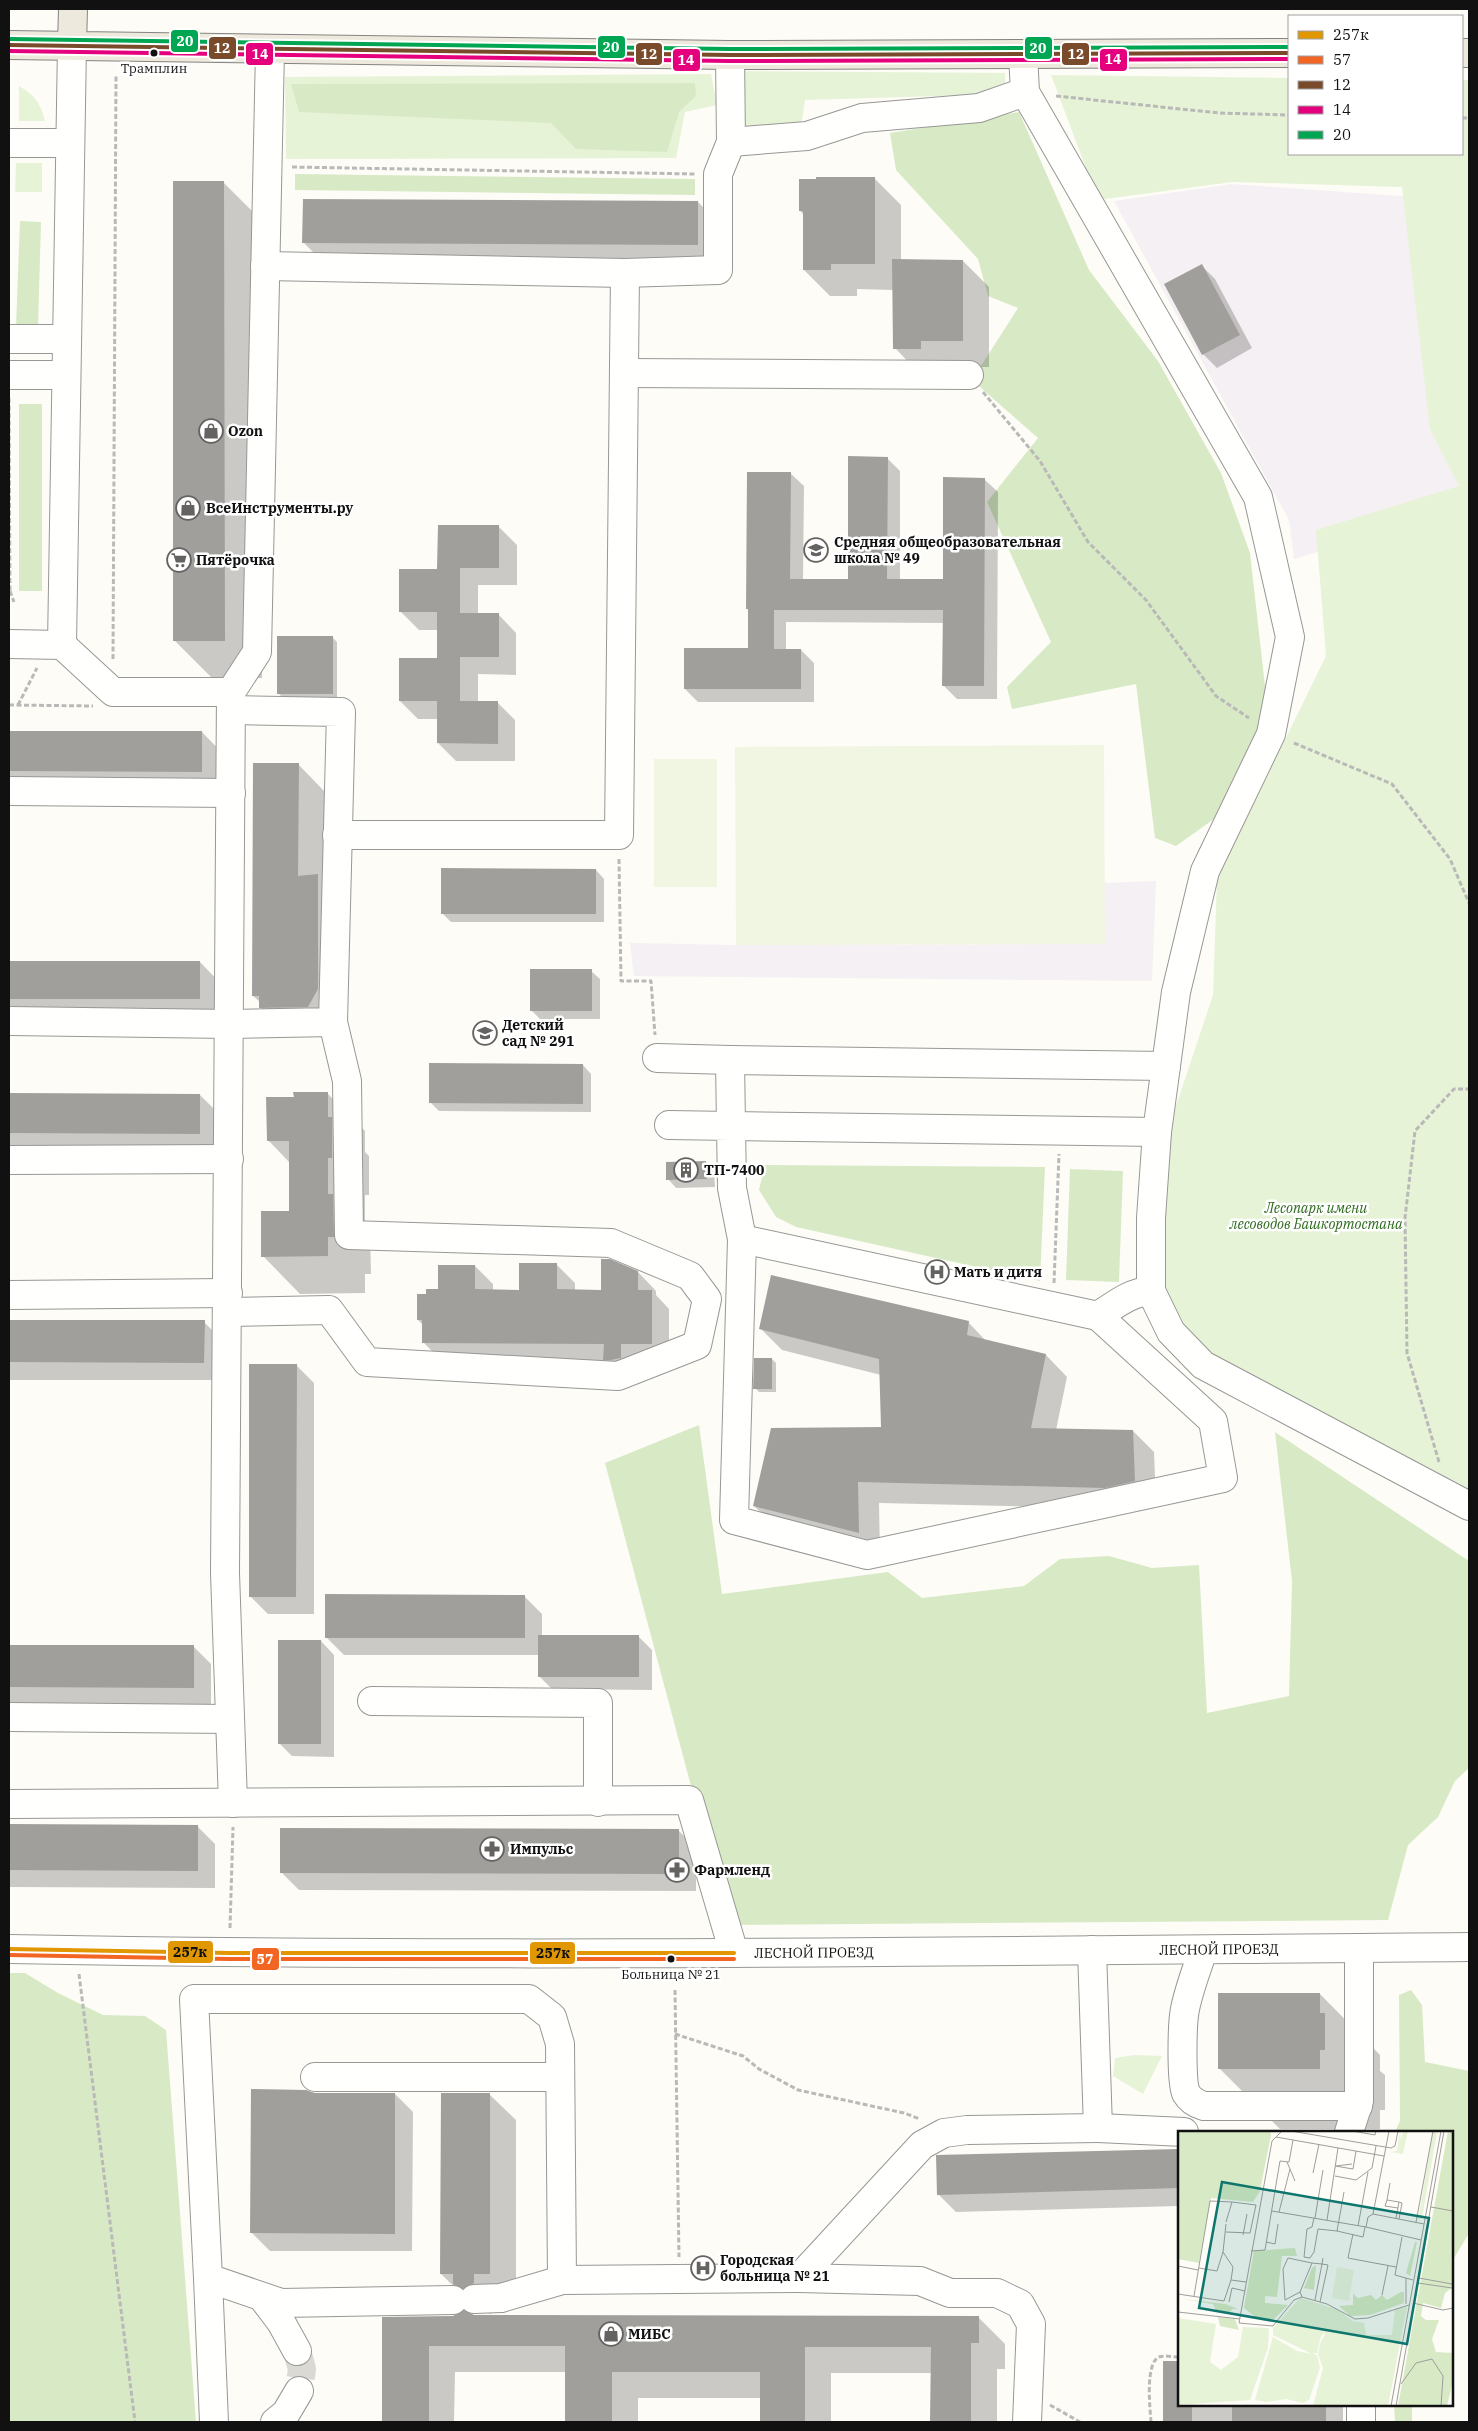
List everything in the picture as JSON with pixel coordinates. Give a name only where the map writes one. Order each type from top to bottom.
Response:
[{"type":"main road","points":[[72,45],[73,9]]},
{"type":"main road","points":[[9,45],[730,55],[1288,53]]},
{"type":"street","points":[[62,645],[72,45]]},
{"type":"street","points":[[233,1803],[225,1574],[231,701],[257,652],[270,50]]},
{"type":"street","points":[[1023,54],[1025,92],[1258,497],[1290,637],[1271,734],[1206,871],[1176,992],[1157,1132],[1151,1218],[1151,1291],[1172,1332],[1203,1365],[1459,1501]]},
{"type":"street","points":[[265,266],[625,273],[718,270],[718,174],[731,142],[730,55]]},
{"type":"street","points":[[731,142],[807,136],[862,118],[979,108],[1025,92]]},
{"type":"street","points":[[9,143],[70,143]]},
{"type":"street","points":[[338,835],[619,836],[625,273]]},
{"type":"street","points":[[9,339],[67,340]]},
{"type":"street","points":[[624,373],[969,374]]},
{"type":"street","points":[[9,375],[66,375]]},
{"type":"street","points":[[9,644],[62,645],[113,692],[341,712],[333,1022],[347,1081],[349,1234],[612,1243],[690,1276],[707,1299],[697,1346],[618,1376],[367,1362],[329,1310],[228,1302],[9,1295]]},
{"type":"street","points":[[9,791],[231,794]]},
{"type":"street","points":[[9,1020],[230,1024],[333,1022]]},
{"type":"street","points":[[657,1058],[1166,1066]]},
{"type":"street","points":[[730,1060],[732,1188],[742,1239],[734,1520],[868,1555],[1223,1478],[1214,1421],[1098,1316],[742,1239]]},
{"type":"street","points":[[669,1125],[1157,1132]]},
{"type":"street","points":[[9,1160],[229,1159]]},
{"type":"street","points":[[1098,1316],[1128,1296],[1140,1291],[1151,1291]]},
{"type":"street","points":[[372,1701],[598,1703],[598,1802]]},
{"type":"street","points":[[9,1717],[230,1719]]},
{"type":"street","points":[[9,1804],[689,1800],[734,1953]]},
{"type":"street","name":"ЛЕСНОЙ ПРОЕЗД","points":[[9,1949],[229,1953],[734,1953],[1469,1947]]},
{"type":"street","points":[[1349,2131],[1358,2106],[1359,1948]]},
{"type":"street","points":[[1092,1950],[1098,2128]]},
{"type":"street","points":[[1203,1950],[1186,2003],[1184,2021],[1184,2082],[1186,2092],[1192,2100],[1204,2106],[1358,2106]]},
{"type":"street","points":[[214,2422],[194,1999],[529,1999],[552,2017],[560,2044],[562,2280]]},
{"type":"street","points":[[315,2077],[560,2077]]},
{"type":"street","points":[[799,2278],[922,2145],[944,2133],[968,2130],[1098,2128],[1178,2132]]},
{"type":"street","points":[[208,2278],[281,2303],[501,2298],[562,2280],[799,2278],[920,2281],[950,2293],[997,2293],[1020,2304],[1031,2324],[1027,2422]]},
{"type":"street","points":[[262,2297],[281,2322],[297,2351]]},
{"type":"street","points":[[276,2422],[286,2413],[299,2391]]},
{"type":"street","points":[[1361,2406],[1361,2422]]},
{"type":"path","points":[[113,692],[116,74]]},
{"type":"path","points":[[1025,92],[1219,113],[1288,114]]},
{"type":"path","points":[[266,167],[718,174]]},
{"type":"path","points":[[969,374],[1040,461],[1088,542],[1146,600],[1216,696],[1271,734],[1392,784],[1450,859],[1469,903]]},
{"type":"path","points":[[9,375],[9,590],[14,602]]},
{"type":"path","points":[[18,706],[38,667]]},
{"type":"path","points":[[619,836],[621,981],[651,981],[657,1058]]},
{"type":"path","points":[[1459,1501],[1407,1353],[1405,1218],[1415,1131],[1454,1089],[1469,1089]]},
{"type":"path","points":[[1052,1306],[1060,1131]]},
{"type":"path","points":[[229,1953],[233,1803]]},
{"type":"path","points":[[76,1950],[135,2422]]},
{"type":"path","points":[[675,1990],[680,2279]]},
{"type":"path","points":[[675,2034],[743,2056],[759,2069],[798,2090],[904,2113],[930,2123],[944,2133]]},
{"type":"path","points":[[1151,2422],[1150,2372],[1152,2363],[1160,2356],[1178,2356]]},
{"type":"path","points":[[1028,2392],[1080,2422]]},
{"type":"shaded area","points":[[1232,184],[1414,197],[1462,508],[1294,559],[1289,520],[1114,201]]},
{"type":"shaded area","points":[[1156,881],[1152,981],[634,976],[630,943],[736,945],[1104,944],[1104,883]]},
{"type":"green space","points":[[739,71],[1005,73],[1005,94],[805,100],[802,120],[794,130],[737,132]]},
{"type":"green space","points":[[711,74],[717,105],[685,112],[676,158],[286,159],[285,77]]},
{"type":"green space","name":"Лесопарк имени лесоводов Башкортостана","points":[[1051,75],[1288,78],[1288,155],[1463,155],[1463,80],[1469,80],[1469,1495],[1212,1354],[1163,1301],[1164,1142],[1213,995],[1217,879],[1326,656],[1316,530],[1459,486],[1430,429],[1402,187],[1232,182],[1098,200]]},
{"type":"green space","points":[[695,83],[696,96],[679,112],[667,152],[576,149],[551,123],[299,112],[291,84]]},
{"type":"green space","points":[[19,86],[36,100],[42,110],[45,121],[19,121]]},
{"type":"green space","points":[[1019,112],[1089,270],[1158,361],[1221,473],[1250,553],[1267,704],[1228,809],[1176,846],[1155,838],[1136,684],[1012,709],[1007,687],[1051,642],[987,502],[1038,438],[972,380],[1018,308],[988,296],[978,259],[896,170],[890,133]]},
{"type":"green space","points":[[16,163],[42,163],[42,192],[15,192]]},
{"type":"green space","points":[[295,174],[695,179],[695,195],[295,190]]},
{"type":"green space","points":[[20,221],[41,222],[38,328],[16,328]]},
{"type":"green space","points":[[19,404],[42,404],[42,591],[19,591]]},
{"type":"green space","points":[[1104,745],[1105,944],[736,945],[735,747]]},
{"type":"green space","points":[[654,759],[717,759],[717,887],[654,887]]},
{"type":"green space","points":[[765,1165],[1045,1167],[1040,1281],[796,1227],[776,1217],[759,1190]]},
{"type":"green space","points":[[1070,1169],[1123,1171],[1119,1282],[1066,1280]]},
{"type":"green space","points":[[699,1425],[722,1594],[888,1572],[922,1598],[1024,1586],[1060,1559],[1109,1556],[1152,1568],[1199,1565],[1207,1713],[1289,1696],[1292,1581],[1275,1432],[1469,1561],[1469,1768],[1455,1781],[1438,1817],[1408,1845],[1388,1920],[728,1925],[605,1463]]},
{"type":"green space","points":[[9,1973],[25,1973],[58,1993],[103,2015],[145,2016],[166,2030],[196,2422],[9,2422]]},
{"type":"green space","points":[[1411,1990],[1422,2005],[1425,2062],[1469,2071],[1468,2235],[1453,2258],[1453,2131],[1395,2131],[1400,2121],[1399,1995]]},
{"type":"green space","points":[[1134,2055],[1162,2056],[1143,2094],[1113,2076],[1115,2058]]},
{"type":"green space","points":[[1394,2406],[1412,2406],[1412,2422],[1395,2422]]},
{"type":"building","points":[[816,177],[875,177],[875,264],[831,264],[831,270],[803,270],[803,211],[799,211],[799,179],[816,179]]},
{"type":"building","points":[[173,181],[224,181],[225,641],[173,641]]},
{"type":"building","points":[[303,199],[698,201],[698,245],[302,243]]},
{"type":"building","points":[[892,259],[963,260],[963,341],[921,341],[921,349],[893,349]]},
{"type":"building","points":[[1202,264],[1240,335],[1202,355],[1164,284]]},
{"type":"building","points":[[848,456],[888,457],[887,579],[943,579],[943,477],[985,478],[984,686],[942,686],[943,610],[774,610],[774,649],[801,649],[801,689],[684,689],[684,648],[748,648],[748,609],[746,609],[747,472],[791,472],[790,579],[848,579]]},
{"type":"building","points":[[438,525],[499,525],[499,568],[460,568],[460,613],[499,613],[499,657],[460,657],[460,701],[498,701],[498,744],[437,743],[437,701],[399,701],[399,658],[437,658],[437,612],[399,612],[399,569],[437,569]]},
{"type":"building","points":[[277,636],[333,636],[333,694],[277,694]]},
{"type":"building","points":[[9,731],[202,731],[202,772],[9,771]]},
{"type":"building","points":[[253,763],[299,763],[298,876],[318,874],[318,989],[308,1007],[259,1008],[259,996],[252,996]]},
{"type":"building","points":[[441,868],[596,869],[596,914],[441,914]]},
{"type":"building","points":[[9,961],[200,961],[200,999],[9,999]]},
{"type":"building","points":[[530,969],[592,969],[592,1011],[530,1011]]},
{"type":"building","points":[[429,1063],[583,1064],[583,1104],[429,1103]]},
{"type":"building","points":[[293,1092],[328,1092],[328,1117],[332,1117],[332,1158],[328,1158],[328,1194],[333,1194],[334,1237],[328,1237],[328,1256],[261,1257],[261,1211],[289,1211],[289,1141],[267,1141],[266,1097],[294,1097]]},
{"type":"building","points":[[9,1093],[200,1094],[200,1134],[9,1133]]},
{"type":"building","name":"ТП-7400","points":[[706,1161],[707,1179],[666,1180],[666,1162]]},
{"type":"building","points":[[601,1259],[610,1259],[638,1271],[638,1290],[652,1290],[652,1344],[621,1344],[621,1358],[603,1360],[604,1344],[422,1343],[422,1320],[417,1320],[417,1294],[426,1294],[426,1289],[438,1289],[438,1265],[475,1265],[475,1289],[519,1290],[519,1263],[557,1263],[557,1289],[601,1290]]},
{"type":"building","points":[[771,1275],[969,1321],[967,1335],[1046,1354],[1031,1428],[1133,1430],[1135,1481],[1105,1488],[858,1482],[859,1533],[753,1506],[771,1428],[881,1427],[879,1359],[759,1329]]},
{"type":"building","points":[[9,1320],[205,1320],[204,1363],[9,1362]]},
{"type":"building","points":[[754,1358],[772,1358],[772,1389],[753,1389]]},
{"type":"building","points":[[249,1364],[297,1364],[296,1597],[249,1597]]},
{"type":"building","points":[[325,1594],[525,1595],[525,1638],[325,1638]]},
{"type":"building","points":[[538,1635],[639,1635],[639,1677],[538,1677]]},
{"type":"building","points":[[278,1640],[321,1640],[321,1744],[278,1744]]},
{"type":"building","points":[[9,1645],[194,1645],[194,1688],[9,1687]]},
{"type":"building","points":[[9,1824],[198,1825],[198,1871],[9,1870]]},
{"type":"building","points":[[280,1828],[679,1829],[679,1874],[280,1873]]},
{"type":"building","points":[[1218,1993],[1320,1993],[1320,2013],[1325,2013],[1325,2050],[1320,2050],[1320,2069],[1218,2069]]},
{"type":"building","points":[[251,2089],[306,2090],[315,2093],[395,2093],[395,2234],[250,2233]]},
{"type":"building","points":[[441,2093],[490,2093],[490,2274],[474,2274],[474,2283],[463,2289],[453,2284],[453,2274],[440,2274]]},
{"type":"building","points":[[1178,2149],[1178,2188],[937,2195],[936,2155]]},
{"type":"building","points":[[464,2310],[474,2315],[979,2316],[979,2343],[971,2343],[971,2422],[930,2422],[931,2347],[805,2347],[805,2422],[760,2422],[760,2372],[612,2372],[612,2422],[565,2422],[565,2346],[429,2346],[429,2422],[382,2422],[382,2317],[453,2316]]},
{"type":"building","points":[[1163,2361],[1178,2361],[1178,2406],[1192,2406],[1192,2422],[1163,2422]]},
{"type":"building","points":[[1232,2406],[1326,2406],[1326,2422],[1232,2422]]},
{"type":"tunnel","points":[[297,2351],[302,2369],[299,2391]]},
{"type":"transit line","name":"20","points":[[9,39],[730,49],[1288,47]]},
{"type":"transit line","name":"12","points":[[9,45],[730,55],[1288,53]]},
{"type":"transit line","name":"14","points":[[9,51],[730,61],[1288,59]]},
{"type":"transit line","name":"257к","points":[[9,1949],[229,1953],[734,1953]]},
{"type":"transit line","name":"57","points":[[9,1955],[229,1959],[734,1959]]},
{"type":"place","name":"Трамплин","points":[[154,53]]},
{"type":"place","name":"Ozon","points":[[211,431]]},
{"type":"place","name":"ВсеИнструменты.ру","points":[[188,508]]},
{"type":"place","name":"Средняя общеобразовательная школа № 49","points":[[816,550]]},
{"type":"place","name":"Пятёрочка","points":[[179,560]]},
{"type":"place","name":"Детский сад № 291","points":[[485,1033]]},
{"type":"place","name":"ТП-7400","points":[[686,1170]]},
{"type":"place","name":"Мать и дитя","points":[[937,1272]]},
{"type":"place","name":"Импульс","points":[[492,1849]]},
{"type":"place","name":"Фармленд","points":[[677,1870]]},
{"type":"place","name":"Больница № 21","points":[[671,1959]]},
{"type":"place","name":"Городская больница № 21","points":[[703,2268]]},
{"type":"place","name":"МИБС","points":[[611,2334]]}]
